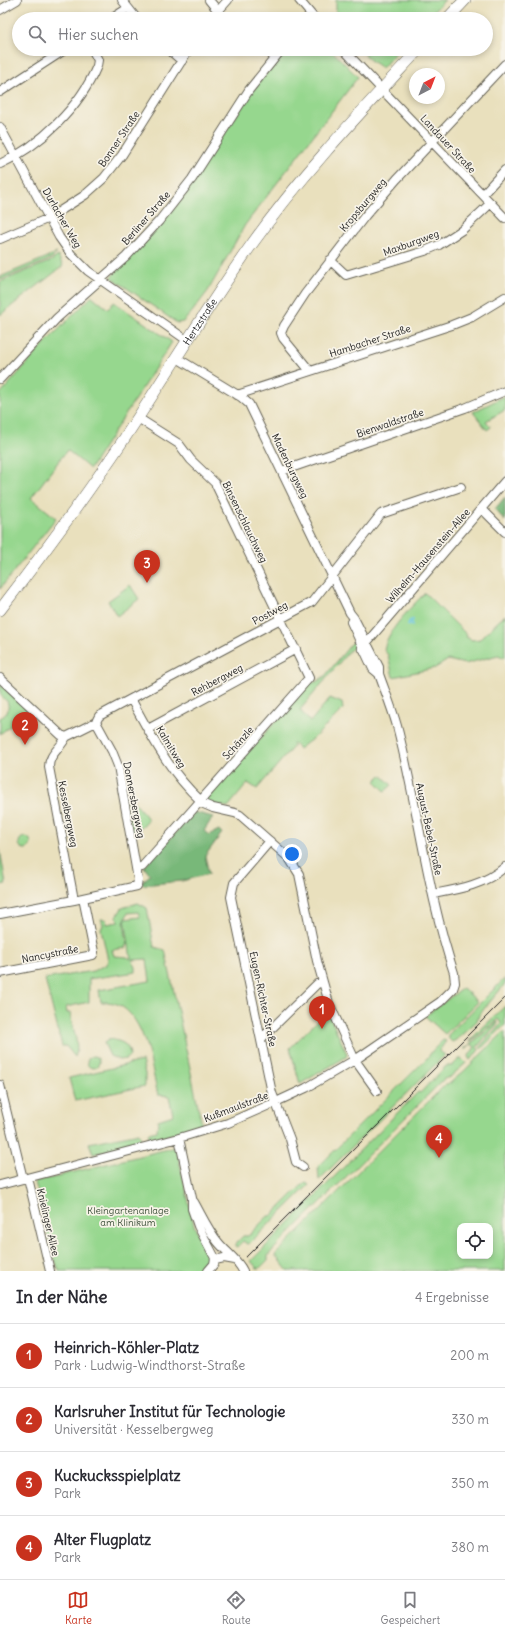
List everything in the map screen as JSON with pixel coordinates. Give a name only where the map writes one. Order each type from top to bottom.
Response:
[{"type":"main road","points":[[454,12],[465,0]]},
{"type":"main road","name":"Hertzstraße","points":[[0,610],[67,521],[138,418],[252,244],[281,206],[334,142],[413,56]]},
{"type":"street","points":[[0,10],[17,0]]},
{"type":"street","points":[[122,0],[131,12]]},
{"type":"street","points":[[209,0],[218,11],[228,0]]},
{"type":"street","points":[[298,0],[308,12]]},
{"type":"street","points":[[122,12],[128,8]]},
{"type":"street","points":[[0,92],[55,56]]},
{"type":"street","points":[[0,164],[16,157],[42,138],[75,103],[97,66],[96,56]]},
{"type":"street","points":[[176,56],[182,61]]},
{"type":"street","name":"Bonner Straße","points":[[0,239],[49,218],[85,195],[111,170],[185,56]]},
{"type":"street","name":"Berliner Straße","points":[[0,379],[57,318],[126,258],[141,241],[187,186],[249,90],[276,56]]},
{"type":"street","name":"Landauer Straße","points":[[350,56],[505,218]]},
{"type":"street","name":"Kropsburgweg","points":[[310,371],[283,338],[282,331],[305,294],[330,260],[381,197],[505,64]]},
{"type":"street","name":"Durlacher Weg","points":[[0,127],[49,218],[71,254],[81,265],[100,280],[188,341]]},
{"type":"street","points":[[483,194],[505,170]]},
{"type":"street","name":"Maxburgweg","points":[[330,260],[346,275],[425,251],[455,236],[491,203]]},
{"type":"street","name":"Hambacher Straße","points":[[237,395],[458,324],[481,313],[505,297]]},
{"type":"street","name":"Madenburgweg","points":[[177,358],[249,404],[365,645]]},
{"type":"street","name":"Bienwaldstraße","points":[[282,472],[465,408],[505,391]]},
{"type":"street","name":"Binsenschlauchweg","points":[[138,418],[179,444],[191,460],[215,483],[281,619]]},
{"type":"street","name":"Wilhelm-Hausenstein-Allee","points":[[365,645],[505,482]]},
{"type":"street","name":"Postweg","points":[[66,737],[96,722],[99,716],[312,602],[381,514],[461,487]]},
{"type":"street","points":[[482,509],[505,532]]},
{"type":"street","name":"Schänzle","points":[[136,868],[142,867],[308,679],[296,649],[281,619]]},
{"type":"street","name":"August-Bebel-Straße","points":[[365,645],[379,667],[379,674],[396,724],[433,894],[454,973],[455,984],[453,988]]},
{"type":"street","name":"Rehbergweg","points":[[148,729],[296,649]]},
{"type":"street","points":[[0,678],[61,735],[66,737]]},
{"type":"street","name":"Kalmitweg","points":[[131,699],[170,767],[199,801]]},
{"type":"street","name":"Donnersbergweg","points":[[83,898],[137,886],[138,880],[118,766],[112,751],[96,722]]},
{"type":"street","name":"Kesselbergweg","points":[[66,737],[64,742],[52,757],[50,767],[74,900]]},
{"type":"street","points":[[199,801],[213,808],[238,814],[290,858],[297,870],[322,982],[334,1017],[355,1060],[377,1091]]},
{"type":"street","name":"Eugen-Richter-Straße","points":[[270,841],[234,883],[231,895],[270,1084],[290,1139],[296,1162],[302,1167]]},
{"type":"street","points":[[433,894],[467,888],[479,884],[492,877],[505,867]]},
{"type":"street","points":[[0,914],[83,898]]},
{"type":"street","name":"Nancystraße","points":[[0,973],[93,955],[94,952],[83,898]]},
{"type":"street","points":[[261,1039],[317,984],[322,982]]},
{"type":"street","name":"Kußmaulstraße","points":[[0,1185],[179,1138],[228,1123],[315,1084],[355,1060],[440,1002],[453,988]]},
{"type":"street","points":[[0,1085],[25,1178]]},
{"type":"street","points":[[179,1138],[192,1198],[192,1209],[198,1226],[213,1253],[215,1260],[214,1264],[208,1271]]},
{"type":"street","name":"Knielinger Allee","points":[[25,1178],[50,1271]]},
{"type":"street","points":[[192,1198],[203,1220],[214,1237],[243,1271]]},
{"type":"street","points":[[215,1260],[224,1258],[234,1260]]},
{"type":"green space","points":[[336,0],[445,0],[433,12],[336,12]]},
{"type":"green space","points":[[282,56],[337,56],[358,77],[245,225],[208,291],[183,322],[177,323],[111,277],[154,232],[183,197],[254,88]]},
{"type":"green space","points":[[366,56],[393,56],[382,68]]},
{"type":"green space","points":[[57,253],[46,261],[0,280],[0,277]]},
{"type":"green space","points":[[58,256],[63,266],[0,315],[0,282],[51,261]]},
{"type":"green space","points":[[92,296],[108,309],[114,302],[172,342],[90,469],[67,450],[31,498],[56,518],[0,589],[0,394],[45,343]]},
{"type":"green space","points":[[505,396],[505,410],[486,421],[491,427],[487,430],[473,412]]},
{"type":"green space","points":[[505,497],[505,521],[495,509]]},
{"type":"green space","points":[[130,585],[139,599],[117,616],[108,601]]},
{"type":"green space","points":[[425,593],[467,635],[466,637],[472,640],[480,639],[505,615],[505,658],[498,655],[465,664],[448,660],[435,668],[393,677],[388,655],[384,650],[389,635],[400,620]]},
{"type":"green space","points":[[353,642],[356,646],[355,649],[353,648],[350,650],[300,710],[310,722],[330,698],[342,703],[343,709],[316,736],[299,749],[293,743],[293,747],[257,789],[248,783],[228,807],[216,805],[206,801],[206,799],[311,682],[316,682],[325,676]]},
{"type":"green space","points":[[0,684],[29,711],[0,734],[0,718],[7,713],[8,706],[7,701],[1,695]]},
{"type":"green space","points":[[381,775],[392,785],[385,791],[375,781]]},
{"type":"green space","points":[[125,794],[127,794],[148,820],[133,836]]},
{"type":"green space","points":[[194,812],[213,817],[204,831],[209,835],[219,830],[222,833],[205,856],[209,874],[182,881],[143,885],[142,882],[150,875],[144,867]]},
{"type":"green space","points":[[23,837],[27,837],[31,843],[27,849],[23,849],[19,845],[19,841]]},
{"type":"green space","points":[[0,850],[6,884],[0,885]]},
{"type":"green space","points":[[138,903],[147,908],[154,947],[165,950],[202,1125],[150,1141],[148,1133],[157,1131],[158,1120],[173,1115],[169,1096],[158,1095],[150,1057],[141,1031],[135,1020],[127,1010],[117,1004],[111,1002],[101,1002],[99,990],[150,981],[147,959],[132,960],[136,967],[136,972],[89,979],[89,1002],[66,1007],[67,1013],[70,1013],[76,1041],[77,1052],[75,1057],[66,1046],[62,1046],[45,979],[93,971],[107,964],[108,960],[101,929],[103,925],[101,919],[106,919],[107,924],[118,922],[117,916],[122,908]],"holes":[[[138,912],[140,917],[125,919],[128,913]],[[125,920],[131,959],[127,957],[114,956],[112,950],[125,948],[127,943]]]},
{"type":"green space","points":[[505,978],[505,984],[479,1015],[477,1021],[452,1042],[448,1035]]},
{"type":"green space","points":[[463,988],[478,1002],[445,1034],[425,1016]]},
{"type":"green space","points":[[505,1006],[505,1025],[481,1049],[480,1047],[501,1023],[498,1019],[470,1042],[469,1041]]},
{"type":"green space","points":[[327,1011],[347,1054],[346,1057],[300,1084],[290,1048]]},
{"type":"green space","points":[[497,1022],[498,1023],[477,1047],[479,1050],[470,1060],[468,1057],[475,1047],[471,1044],[464,1049]]},
{"type":"green space","points":[[505,1031],[505,1271],[288,1271],[275,1255],[444,1086],[449,1084]]},
{"type":"green space","points":[[110,1039],[126,1045],[130,1055],[126,1059],[119,1060],[110,1056],[104,1043]]},
{"type":"green space","points":[[443,1040],[446,1041],[439,1051],[445,1055],[319,1180],[318,1167],[429,1056]]},
{"type":"green space","points":[[91,1056],[95,1056],[99,1062],[95,1068],[91,1068],[87,1064],[87,1060]]},
{"type":"green space","points":[[459,1059],[462,1059],[466,1063],[450,1077],[444,1079],[272,1251],[268,1256],[268,1260],[260,1268],[257,1268],[251,1261],[418,1092],[420,1093],[446,1066],[452,1066]]},
{"type":"green space","points":[[142,1061],[145,1074],[145,1086],[75,1101],[69,1078]]},
{"type":"green space","points":[[139,1133],[142,1142],[93,1154],[89,1143]]},
{"type":"green space","name":"Kleingartenanlage am Klinikum","points":[[176,1147],[194,1225],[209,1256],[201,1271],[59,1271],[51,1249],[35,1182]]},
{"type":"green space","points":[[305,1182],[309,1185],[250,1243],[247,1244],[243,1241],[237,1247],[235,1246],[235,1244],[243,1236],[248,1236],[268,1216],[271,1216]]},
{"type":"waterway","points":[[408,625],[410,621],[413,620]]},
{"type":"waterway","points":[[409,625],[412,625],[412,623]]},
{"type":"tram line","points":[[246,1257],[505,998]]},
{"type":"place","name":"Kuckucksspielplatz","points":[[147,583]]},
{"type":"place","name":"Karlsruher Institut für Technologie","points":[[25,745]]},
{"type":"place","name":"Heinrich-Köhler-Platz","points":[[322,1029]]},
{"type":"place","name":"Alter Flugplatz","points":[[439,1158]]}]
